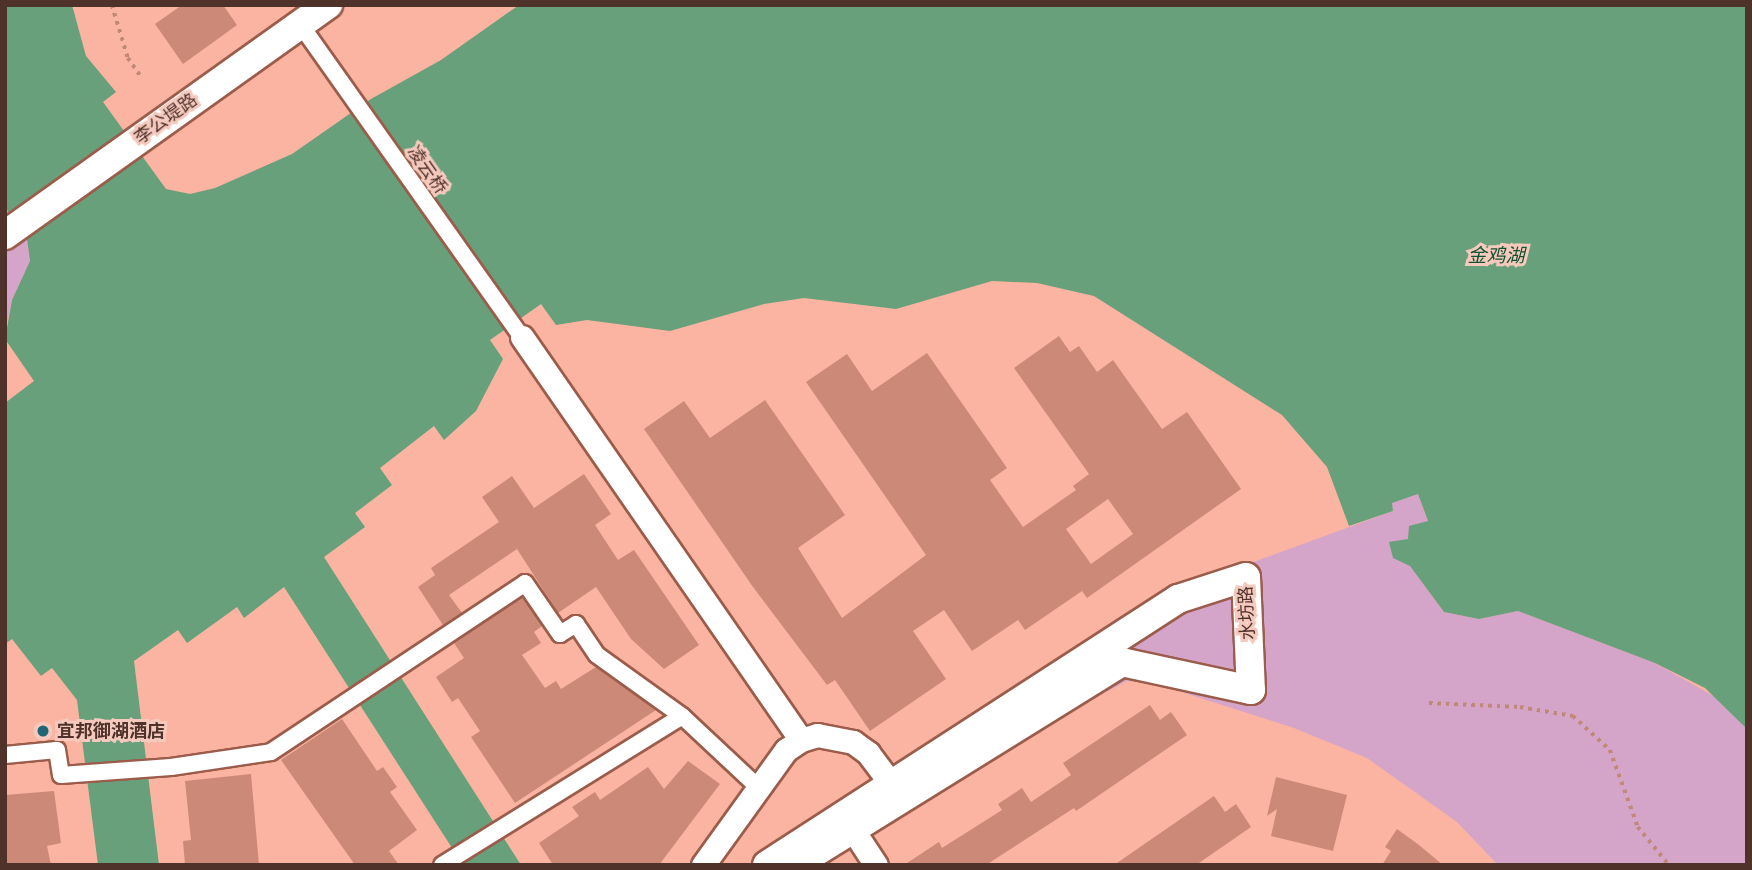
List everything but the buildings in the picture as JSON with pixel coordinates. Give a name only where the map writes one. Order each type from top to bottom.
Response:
[{"type":"street","name":"李公堤路","points":[[5,235],[328,5]]},
{"type":"street","name":"凌云桥","points":[[300,24],[522,337]]},
{"type":"street","points":[[522,337],[801,740]]},
{"type":"street","name":"水坊路","points":[[767,865],[896,791],[1122,663],[1251,690],[1247,577],[1178,599],[896,791],[851,827],[794,865]]},
{"type":"street","points":[[5,755],[57,750],[61,775],[171,767],[271,752],[401,662],[525,583],[560,634],[576,624],[597,655],[682,716],[759,788]]},
{"type":"street","points":[[445,862],[682,716]]},
{"type":"street","points":[[702,865],[786,750],[801,740],[817,735],[853,742],[868,752],[896,791]]},
{"type":"street","points":[[851,827],[876,865]]},
{"type":"path","points":[[113,5],[128,58],[140,75]]},
{"type":"path","points":[[1429,703],[1520,707],[1573,716],[1610,750],[1638,827],[1669,865]]},
{"type":"shaded area","points":[[5,207],[27,240],[30,261],[12,300],[5,333]]},
{"type":"shaded area","points":[[1418,494],[1428,522],[1410,566],[1444,612],[1479,619],[1518,611],[1655,663],[1724,702],[1747,729],[1747,865],[1498,865],[1457,822],[1367,758],[1294,728],[1157,684],[1127,681],[1106,692],[1078,653],[1180,589],[1393,511],[1391,503]]},
{"type":"water","name":"金鸡湖","points":[[5,5],[72,5],[86,56],[116,92],[103,102],[166,189],[190,194],[215,188],[292,154],[371,99],[441,60],[519,5],[1747,5],[1747,729],[1705,688],[1655,663],[1518,611],[1479,619],[1444,612],[1410,566],[1393,558],[1389,542],[1408,539],[1409,526],[1428,521],[1418,494],[1392,503],[1393,511],[1349,526],[1327,467],[1282,415],[1094,296],[1037,283],[992,281],[896,309],[804,298],[764,304],[670,331],[587,320],[556,325],[541,304],[490,340],[503,359],[476,411],[444,440],[434,426],[380,468],[392,485],[355,513],[365,527],[324,557],[521,865],[463,865],[284,587],[244,618],[237,607],[187,643],[178,630],[134,661],[159,865],[98,865],[77,700],[52,668],[41,676],[12,639],[5,644],[5,403],[34,381],[5,339],[12,300],[30,261],[27,239],[5,207]]},
{"type":"place","name":"宜邦御湖酒店","points":[[43,731]]}]
